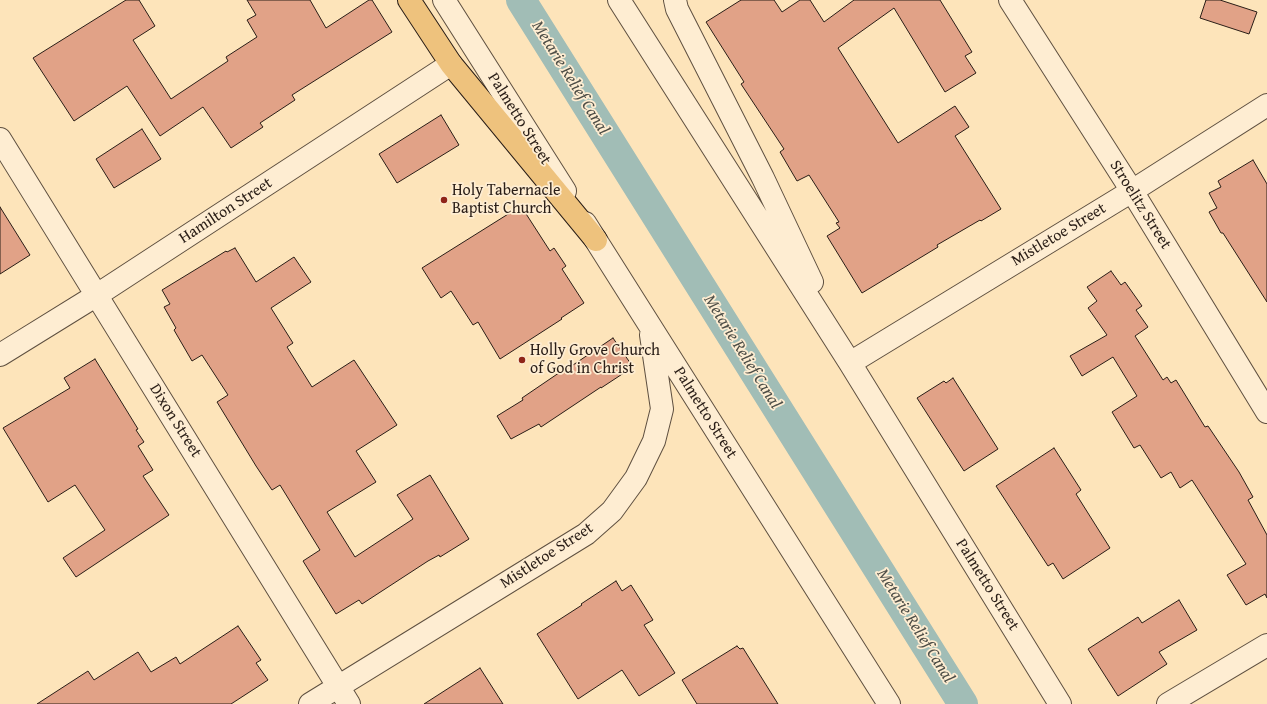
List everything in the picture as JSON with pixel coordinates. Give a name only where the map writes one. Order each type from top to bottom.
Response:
[{"type":"highway","points":[[409,0],[451,64],[596,240]]},
{"type":"street","name":"Palmetto Street","points":[[444,0],[889,704]]},
{"type":"street","name":"Palmetto Street","points":[[619,0],[850,363],[1060,704]]},
{"type":"street","points":[[676,0],[678,9],[764,178],[850,363]]},
{"type":"street","name":"Stroelitz Street","points":[[1010,0],[1132,191],[1267,412]]},
{"type":"street","name":"Hamilton Street","points":[[0,355],[97,295],[451,64]]},
{"type":"street","name":"Mistletoe Street","points":[[850,363],[1132,191],[1267,104]]},
{"type":"street","name":"Dixon Street","points":[[0,139],[343,695]]},
{"type":"street","name":"Mistletoe Street","points":[[310,704],[343,695],[586,534],[612,511],[636,478],[642,466],[654,441],[662,409],[650,325]]},
{"type":"street","points":[[1168,704],[1267,645]]},
{"type":"building","points":[[126,0],[139,0],[155,26],[133,40],[171,99],[228,61],[226,57],[257,37],[247,20],[256,15],[247,0],[310,0],[326,28],[369,0],[372,0],[392,32],[292,95],[295,100],[260,123],[263,127],[231,148],[203,107],[160,136],[127,86],[74,121],[33,58]]},
{"type":"building","points":[[741,0],[774,0],[782,12],[800,0],[810,0],[824,22],[854,0],[940,0],[972,52],[965,56],[976,73],[945,92],[894,8],[838,48],[898,143],[955,106],[969,127],[955,136],[1001,209],[937,245],[938,247],[862,293],[827,236],[840,228],[836,223],[839,222],[809,175],[797,181],[780,152],[784,149],[741,84],[744,82],[706,22]]},
{"type":"building","points":[[1206,0],[1220,0],[1257,12],[1249,34],[1200,18]]},
{"type":"building","points":[[441,115],[459,145],[397,183],[379,154]]},
{"type":"building","points":[[142,129],[161,159],[114,188],[96,159]]},
{"type":"building","points":[[1253,160],[1267,184],[1267,302],[1223,233],[1221,233],[1209,212],[1217,208],[1209,193],[1221,187],[1218,181]]},
{"type":"building","points":[[521,206],[550,251],[554,248],[566,266],[562,269],[584,303],[500,359],[478,322],[473,325],[451,291],[441,298],[422,268]]},
{"type":"building","points":[[0,207],[30,255],[0,274]]},
{"type":"building","points":[[235,248],[256,282],[294,257],[311,282],[271,308],[293,343],[287,347],[312,387],[354,360],[397,425],[356,451],[376,482],[327,512],[355,557],[413,519],[397,495],[430,475],[469,539],[440,557],[439,555],[428,561],[362,604],[359,600],[336,614],[303,561],[320,550],[280,485],[272,490],[256,466],[217,402],[228,395],[202,355],[192,361],[174,330],[176,328],[164,307],[170,304],[162,290],[226,251],[227,252]]},
{"type":"building","points":[[1111,271],[1121,285],[1125,282],[1142,306],[1136,310],[1148,327],[1135,336],[1163,380],[1167,377],[1171,383],[1176,380],[1205,427],[1208,426],[1239,472],[1253,497],[1248,500],[1267,535],[1267,598],[1265,594],[1246,605],[1227,575],[1246,564],[1192,480],[1180,488],[1171,472],[1161,478],[1140,445],[1134,448],[1112,412],[1137,396],[1113,357],[1082,376],[1070,356],[1107,335],[1088,308],[1097,301],[1087,287]]},
{"type":"building","points":[[613,338],[633,367],[541,427],[539,424],[511,439],[497,416],[523,400],[522,398],[572,364],[573,365]]},
{"type":"building","points":[[95,359],[138,429],[136,430],[144,442],[138,446],[153,470],[143,476],[169,515],[76,577],[63,558],[105,530],[75,485],[48,502],[3,428],[70,388],[64,378]]},
{"type":"building","points":[[953,378],[998,449],[964,471],[917,398],[944,381],[946,383]]},
{"type":"building","points":[[1054,448],[1081,490],[1076,494],[1110,548],[1063,579],[1053,563],[1048,566],[996,486]]},
{"type":"building","points":[[616,581],[622,591],[631,585],[653,620],[644,625],[675,673],[639,696],[622,670],[578,699],[537,634]]},
{"type":"building","points":[[1179,600],[1197,630],[1159,652],[1167,664],[1118,696],[1088,649],[1138,617],[1142,623]]},
{"type":"building","points":[[238,626],[261,660],[256,663],[268,680],[231,704],[37,704],[88,671],[94,680],[138,652],[151,672],[176,657],[180,664]]},
{"type":"building","points":[[737,646],[740,649],[743,648],[778,704],[697,704],[682,680]]},
{"type":"building","points":[[480,668],[503,704],[424,704]]},
{"type":"waterway","name":"Metarie Relief Canal","points":[[521,0],[963,704]]},
{"type":"place","name":"Holy Tabernacle Baptist Church","points":[[444,200]]},
{"type":"place","name":"Holly Grove Church of God in Christ","points":[[522,360]]}]
